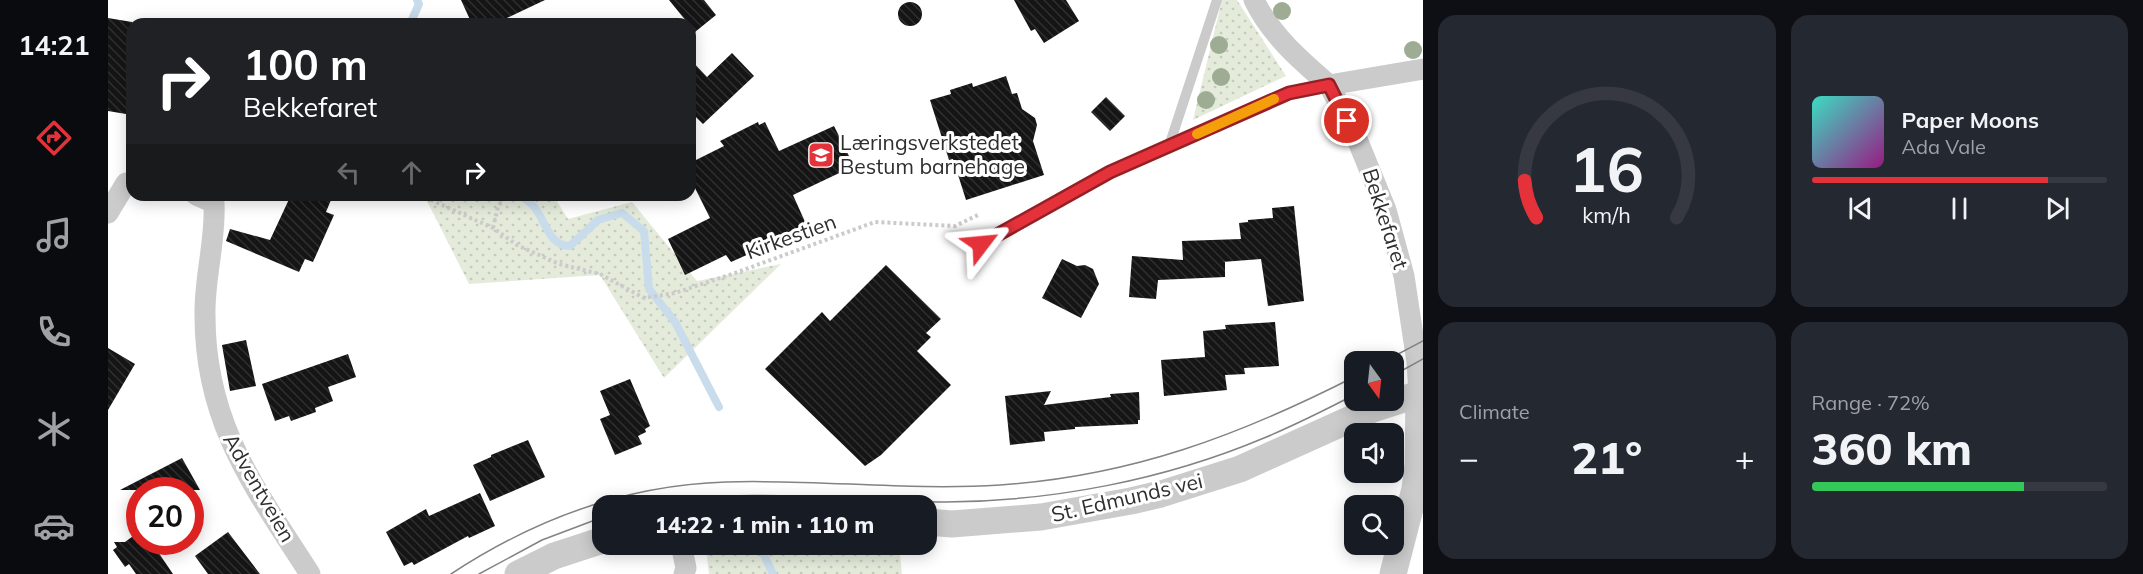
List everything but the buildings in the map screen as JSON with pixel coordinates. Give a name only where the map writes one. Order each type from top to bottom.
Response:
[{"type":"street","points":[[1254,0],[1261,14],[1288,50],[1329,85],[1423,69]]},
{"type":"street","name":"Bekkefaret","points":[[1329,85],[1357,139],[1386,210],[1404,276],[1418,362],[1418,465],[1415,489],[1393,574]]},
{"type":"street","points":[[108,213],[122,181]]},
{"type":"street","name":"Adventveien","points":[[210,201],[214,203],[215,225],[204,314],[206,352],[212,387],[224,426],[238,458],[310,574]]},
{"type":"street","name":"St. Edmunds vei","points":[[937,523],[952,524],[1041,517],[1161,494],[1240,469],[1373,410],[1419,394]]},
{"type":"street","points":[[518,574],[554,556],[592,544]]},
{"type":"street","points":[[683,555],[686,568],[684,574]]},
{"type":"lane","points":[[1169,146],[1217,0]]},
{"type":"lane","points":[[974,263],[981,244],[1110,172],[1289,93],[1329,85]]},
{"type":"path","points":[[433,201],[493,228],[502,201]]},
{"type":"path","name":"Kirkestien","points":[[493,228],[517,245],[559,264],[600,274],[644,298],[675,293],[874,222],[955,226],[978,216]]},
{"type":"green space","points":[[1222,0],[1237,0],[1286,76],[1193,120]]},
{"type":"green space","points":[[427,201],[557,201],[568,219],[632,202],[697,281],[781,264],[664,378],[600,275],[469,284]]},
{"type":"green space","points":[[707,555],[900,555],[902,574],[709,574]]},
{"type":"waterway","points":[[413,18],[419,4],[417,0]]},
{"type":"waterway","points":[[528,201],[539,214],[553,238],[563,245],[570,246],[598,220],[622,213],[644,231],[649,289],[675,322],[719,407]]},
{"type":"waterway","points":[[764,555],[773,574]]},
{"type":"tram line","points":[[1404,351],[1423,341]]},
{"type":"tram line","points":[[1404,369],[1423,359]]},
{"type":"tram line","points":[[451,574],[514,537],[548,522],[617,498],[652,490],[726,482],[931,487],[1000,485],[1094,473],[1183,450],[1226,435],[1344,382]]},
{"type":"tram line","points":[[937,502],[987,501],[1068,492],[1148,476],[1226,453],[1287,428],[1344,400]]},
{"type":"tram line","points":[[479,574],[542,540],[592,521]]},
{"type":"slow traffic","points":[[1197,134],[1274,99]]},
{"type":"place","name":"Læringsverkstedet Bestum barnehage","points":[[821,155]]},
{"type":"route","points":[[981,244],[1110,172],[1289,93],[1329,85],[1347,121]]}]
